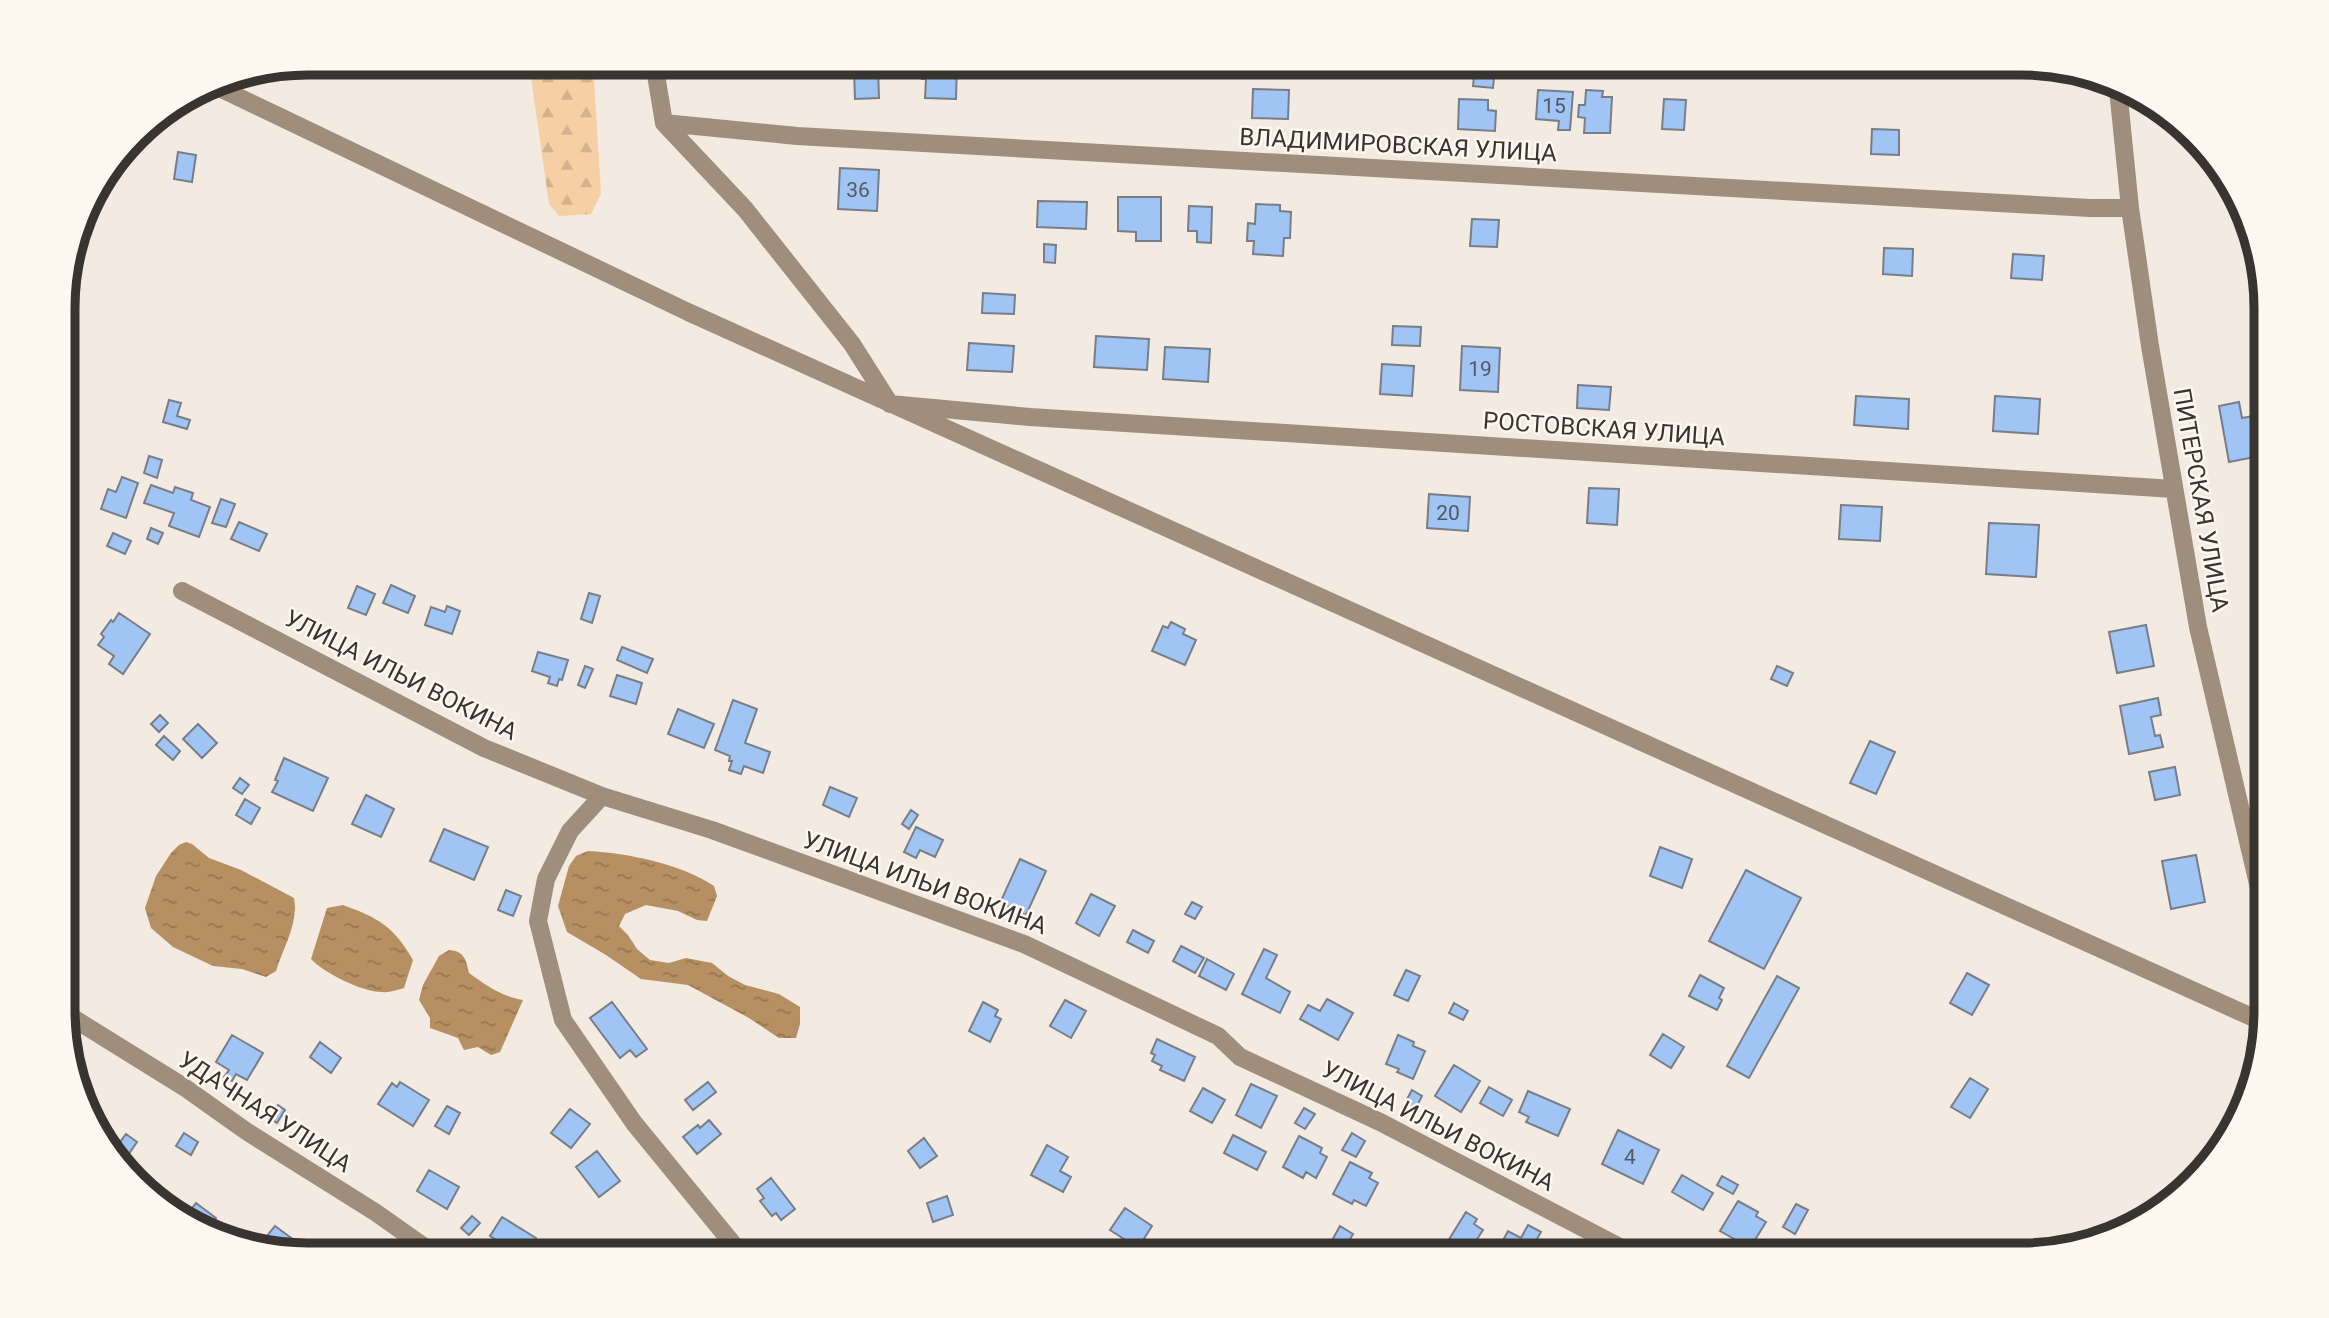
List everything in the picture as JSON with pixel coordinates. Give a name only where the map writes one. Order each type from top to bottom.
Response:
[{"type":"street","points":[[656,75],[664,123],[745,209],[852,344],[890,404]]},
{"type":"street","points":[[226,91],[654,296],[890,404],[2253,1017]]},
{"type":"street","name":"ПИТЕРСКАЯ УЛИЦА","points":[[2119,98],[2130,208],[2198,628],[2253,859]]},
{"type":"street","name":"ВЛАДИМИРОВСКАЯ УЛИЦА","points":[[664,123],[810,137],[2130,208]]},
{"type":"street","name":"РОСТОВСКАЯ УЛИЦА","points":[[890,404],[1030,417],[2174,489]]},
{"type":"street","name":"УЛИЦА ИЛЬИ ВОКИНА","points":[[182,591],[484,748],[602,796],[712,830],[1024,944],[1218,1036],[1240,1057],[1380,1122],[1611,1242]]},
{"type":"street","points":[[602,796],[570,831],[546,879],[538,921],[563,1020],[634,1123],[732,1243]]},
{"type":"street","name":"УДАЧНАЯ УЛИЦА","points":[[76,1020],[184,1087],[246,1131],[419,1243]]},
{"type":"green space","points":[[531,75],[594,75],[601,194],[591,214],[559,216],[549,204]]},
{"type":"water","points":[[186,842],[209,858],[241,870],[294,898],[292,926],[276,971],[266,977],[242,969],[213,966],[173,947],[151,928],[145,908],[156,876],[171,853]]},
{"type":"water","points":[[588,851],[654,861],[701,878],[714,886],[717,896],[707,921],[697,920],[678,911],[646,905],[625,914],[619,926],[637,949],[650,960],[669,963],[686,958],[712,963],[745,985],[779,994],[800,1007],[800,1024],[796,1038],[779,1038],[749,1018],[688,985],[641,979],[567,932],[558,906],[569,866],[576,856]]},
{"type":"water","points":[[343,905],[376,919],[399,939],[413,960],[404,988],[385,992],[364,989],[334,976],[311,959],[327,908]]},
{"type":"water","points":[[449,950],[461,954],[469,973],[482,982],[501,993],[523,1000],[500,1052],[491,1055],[478,1047],[464,1050],[458,1038],[430,1028],[430,1018],[419,1000],[423,985],[439,956]]},
{"type":"building","points":[[854,75],[878,75],[879,98],[855,99]]},
{"type":"building","points":[[922,75],[957,75],[956,99],[925,98],[926,79],[922,79]]},
{"type":"building","points":[[1474,75],[1494,75],[1493,88],[1473,86]]},
{"type":"building","points":[[1253,89],[1289,90],[1288,119],[1252,118]]},
{"type":"building","points":[[1538,90],[1573,92],[1570,130],[1558,130],[1559,121],[1536,119]]},
{"type":"building","points":[[1586,90],[1603,91],[1602,97],[1612,97],[1610,133],[1584,133],[1585,118],[1578,117],[1579,105],[1585,105]]},
{"type":"building","points":[[1459,99],[1488,100],[1488,110],[1496,111],[1495,131],[1458,129]]},
{"type":"building","points":[[1664,99],[1686,100],[1684,130],[1662,129]]},
{"type":"building","points":[[1872,129],[1899,130],[1899,155],[1871,154]]},
{"type":"building","points":[[178,152],[196,155],[192,182],[174,179]]},
{"type":"building","points":[[840,168],[879,170],[877,211],[838,209]]},
{"type":"building","points":[[1118,197],[1161,197],[1161,241],[1136,241],[1136,232],[1118,231]]},
{"type":"building","points":[[1038,201],[1087,202],[1086,229],[1037,227]]},
{"type":"building","points":[[1256,204],[1280,205],[1280,211],[1291,212],[1290,238],[1284,238],[1283,256],[1253,254],[1254,241],[1247,241],[1248,223],[1255,224]]},
{"type":"building","points":[[1189,206],[1212,207],[1211,243],[1197,242],[1197,231],[1188,231]]},
{"type":"building","points":[[1472,219],[1499,220],[1497,247],[1470,246]]},
{"type":"building","points":[[1044,244],[1056,245],[1055,263],[1044,262]]},
{"type":"building","points":[[1884,248],[1913,249],[1912,276],[1883,274]]},
{"type":"building","points":[[2013,254],[2044,256],[2042,280],[2011,278]]},
{"type":"building","points":[[983,293],[1015,295],[1014,314],[982,313]]},
{"type":"building","points":[[1393,326],[1421,327],[1420,346],[1392,345]]},
{"type":"building","points":[[1096,336],[1149,339],[1147,370],[1094,367]]},
{"type":"building","points":[[969,343],[1014,346],[1012,372],[967,370]]},
{"type":"building","points":[[1462,346],[1500,348],[1498,392],[1460,390]]},
{"type":"building","points":[[1165,347],[1210,349],[1208,382],[1163,379]]},
{"type":"building","points":[[1382,364],[1414,366],[1412,396],[1380,394]]},
{"type":"building","points":[[1578,385],[1611,387],[1609,410],[1577,408]]},
{"type":"building","points":[[1856,396],[1909,399],[1908,429],[1854,425]]},
{"type":"building","points":[[1995,396],[2040,399],[2038,434],[1993,431]]},
{"type":"building","points":[[169,400],[181,403],[177,416],[190,420],[187,429],[163,422]]},
{"type":"building","points":[[2239,402],[2242,418],[2253,416],[2253,457],[2229,462],[2219,406]]},
{"type":"building","points":[[149,456],[162,460],[157,478],[144,473]]},
{"type":"building","points":[[122,477],[138,483],[126,518],[101,509],[108,489],[116,492]]},
{"type":"building","points":[[151,485],[173,493],[175,487],[193,493],[191,500],[210,507],[199,537],[169,526],[174,513],[144,503]]},
{"type":"building","points":[[1589,488],[1619,489],[1617,525],[1587,523]]},
{"type":"building","points":[[1429,494],[1470,497],[1468,531],[1427,528]]},
{"type":"building","points":[[221,499],[235,504],[226,527],[212,523]]},
{"type":"building","points":[[1841,505],[1882,507],[1880,541],[1839,539]]},
{"type":"building","points":[[239,522],[267,534],[259,551],[231,539]]},
{"type":"building","points":[[1989,523],[2039,525],[2036,577],[1986,574]]},
{"type":"building","points":[[151,528],[163,533],[158,544],[147,539]]},
{"type":"building","points":[[113,533],[131,541],[125,554],[107,546]]},
{"type":"building","points":[[391,585],[415,596],[408,613],[383,603]]},
{"type":"building","points":[[357,586],[375,594],[366,615],[348,608]]},
{"type":"building","points":[[589,593],[600,596],[592,623],[581,619]]},
{"type":"building","points":[[447,606],[460,611],[452,634],[425,625],[431,607],[445,612]]},
{"type":"building","points":[[119,613],[150,634],[123,674],[109,664],[114,656],[98,645],[104,637],[101,634]]},
{"type":"building","points":[[1171,622],[1185,629],[1183,634],[1196,640],[1185,665],[1152,651],[1163,626],[1168,628]]},
{"type":"building","points":[[2146,625],[2154,666],[2117,673],[2109,632]]},
{"type":"building","points":[[622,647],[653,659],[647,673],[617,660]]},
{"type":"building","points":[[538,652],[568,660],[562,680],[559,679],[557,686],[548,683],[550,677],[532,671]]},
{"type":"building","points":[[585,666],[593,669],[585,688],[578,685]]},
{"type":"building","points":[[1777,666],[1793,673],[1787,686],[1771,679]]},
{"type":"building","points":[[617,675],[642,683],[636,704],[610,696]]},
{"type":"building","points":[[2158,698],[2161,715],[2151,717],[2155,736],[2160,735],[2163,747],[2129,754],[2120,706]]},
{"type":"building","points":[[733,700],[757,709],[745,743],[770,752],[763,773],[744,766],[741,774],[729,770],[732,761],[729,761],[730,756],[715,750]]},
{"type":"building","points":[[678,709],[714,724],[704,748],[668,734]]},
{"type":"building","points":[[160,715],[168,723],[159,732],[151,724]]},
{"type":"building","points":[[198,724],[217,743],[202,758],[183,739]]},
{"type":"building","points":[[164,736],[180,751],[173,760],[156,745]]},
{"type":"building","points":[[1870,741],[1895,752],[1876,794],[1850,783]]},
{"type":"building","points":[[284,758],[328,778],[313,811],[272,792]]},
{"type":"building","points":[[2175,767],[2180,795],[2155,800],[2149,772]]},
{"type":"building","points":[[240,778],[249,785],[242,794],[233,788]]},
{"type":"building","points":[[830,787],[857,798],[849,817],[823,805]]},
{"type":"building","points":[[366,795],[394,809],[381,837],[352,824]]},
{"type":"building","points":[[245,799],[260,808],[251,824],[236,815]]},
{"type":"building","points":[[911,810],[918,815],[909,829],[902,824]]},
{"type":"building","points":[[916,827],[943,840],[935,857],[920,850],[916,858],[904,852]]},
{"type":"building","points":[[444,829],[488,847],[474,880],[430,861]]},
{"type":"building","points":[[1660,847],[1692,859],[1682,888],[1650,876]]},
{"type":"building","points":[[2196,855],[2205,902],[2171,909],[2162,861]]},
{"type":"building","points":[[1020,859],[1046,871],[1026,915],[1000,903]]},
{"type":"building","points":[[1746,870],[1801,898],[1764,969],[1709,941]]},
{"type":"building","points":[[506,890],[521,896],[513,916],[498,910]]},
{"type":"building","points":[[1091,894],[1115,906],[1099,936],[1076,923]]},
{"type":"building","points":[[1192,902],[1202,907],[1195,919],[1185,914]]},
{"type":"building","points":[[1133,930],[1154,941],[1148,953],[1127,942]]},
{"type":"building","points":[[1181,946],[1204,958],[1195,973],[1173,961]]},
{"type":"building","points":[[1264,949],[1277,955],[1266,978],[1290,992],[1280,1013],[1242,994]]},
{"type":"building","points":[[1207,959],[1234,974],[1226,990],[1199,976]]},
{"type":"building","points":[[1406,970],[1420,976],[1408,1001],[1394,995]]},
{"type":"building","points":[[1967,973],[1989,985],[1972,1015],[1950,1003]]},
{"type":"building","points":[[1700,975],[1724,988],[1717,1010],[1689,996]]},
{"type":"building","points":[[1777,976],[1799,988],[1749,1078],[1727,1066]]},
{"type":"building","points":[[1327,999],[1353,1013],[1338,1040],[1300,1019],[1308,1005],[1320,1011]]},
{"type":"building","points":[[1065,1000],[1086,1011],[1071,1038],[1050,1026]]},
{"type":"building","points":[[612,1002],[647,1049],[636,1057],[630,1050],[620,1058],[590,1018]]},
{"type":"building","points":[[983,1002],[998,1010],[995,1016],[1001,1019],[990,1042],[969,1031]]},
{"type":"building","points":[[1454,1003],[1468,1011],[1463,1020],[1449,1013]]},
{"type":"building","points":[[1663,1034],[1684,1047],[1671,1068],[1650,1055]]},
{"type":"building","points":[[232,1035],[263,1053],[247,1080],[236,1074],[232,1081],[224,1077],[229,1070],[216,1062]]},
{"type":"building","points":[[1398,1035],[1414,1042],[1413,1046],[1425,1051],[1413,1079],[1386,1064]]},
{"type":"building","points":[[1157,1039],[1195,1057],[1184,1081],[1160,1070],[1162,1066],[1152,1061],[1155,1055],[1151,1053]]},
{"type":"building","points":[[320,1042],[341,1058],[331,1073],[310,1057]]},
{"type":"building","points":[[1454,1065],[1480,1081],[1461,1112],[1435,1096]]},
{"type":"building","points":[[1970,1078],[1988,1089],[1970,1118],[1951,1107]]},
{"type":"building","points":[[400,1082],[429,1100],[413,1126],[378,1104],[392,1083],[397,1087]]},
{"type":"building","points":[[708,1082],[716,1092],[693,1110],[685,1100]]},
{"type":"building","points":[[1251,1084],[1277,1096],[1261,1128],[1236,1115]]},
{"type":"building","points":[[1489,1087],[1512,1100],[1503,1116],[1480,1103]]},
{"type":"building","points":[[1203,1088],[1225,1100],[1212,1123],[1190,1111]]},
{"type":"building","points":[[1412,1090],[1422,1096],[1413,1114],[1402,1108]]},
{"type":"building","points":[[1528,1091],[1570,1109],[1558,1136],[1526,1122],[1529,1117],[1519,1112]]},
{"type":"building","points":[[278,1105],[285,1110],[277,1123],[270,1118]]},
{"type":"building","points":[[447,1106],[460,1113],[449,1134],[435,1126]]},
{"type":"building","points":[[1304,1108],[1315,1114],[1305,1129],[1295,1123]]},
{"type":"building","points":[[570,1109],[590,1124],[571,1148],[551,1133]]},
{"type":"building","points":[[709,1120],[721,1134],[697,1154],[683,1137]]},
{"type":"building","points":[[1618,1130],[1659,1150],[1643,1184],[1602,1164]]},
{"type":"building","points":[[184,1133],[198,1142],[191,1155],[176,1146]]},
{"type":"building","points":[[1352,1133],[1365,1141],[1356,1157],[1342,1150]]},
{"type":"building","points":[[126,1134],[137,1142],[128,1155],[119,1144]]},
{"type":"building","points":[[1233,1135],[1266,1152],[1257,1170],[1224,1153]]},
{"type":"building","points":[[1299,1136],[1322,1148],[1320,1153],[1327,1157],[1316,1178],[1306,1172],[1303,1178],[1283,1167]]},
{"type":"building","points":[[924,1138],[937,1156],[920,1168],[908,1151]]},
{"type":"building","points":[[1047,1145],[1068,1157],[1060,1171],[1071,1177],[1063,1192],[1031,1175]]},
{"type":"building","points":[[597,1151],[620,1181],[599,1197],[576,1167]]},
{"type":"building","points":[[1350,1162],[1372,1173],[1369,1178],[1378,1183],[1366,1206],[1354,1200],[1352,1204],[1333,1194]]},
{"type":"building","points":[[429,1170],[459,1187],[447,1209],[417,1191]]},
{"type":"building","points":[[1682,1175],[1713,1193],[1703,1210],[1672,1192]]},
{"type":"building","points":[[1722,1176],[1738,1185],[1733,1194],[1717,1185]]},
{"type":"building","points":[[771,1178],[795,1209],[781,1220],[776,1213],[772,1216],[760,1201],[764,1198],[757,1189]]},
{"type":"building","points":[[947,1196],[953,1215],[933,1222],[927,1203]]},
{"type":"building","points":[[1738,1201],[1758,1212],[1756,1216],[1766,1222],[1754,1242],[1740,1242],[1720,1231]]},
{"type":"building","points":[[196,1203],[216,1218],[214,1222],[217,1224],[192,1211]]},
{"type":"building","points":[[1796,1204],[1808,1210],[1795,1234],[1783,1227]]},
{"type":"building","points":[[1125,1208],[1152,1226],[1141,1243],[1129,1243],[1110,1230]]},
{"type":"building","points":[[1466,1212],[1477,1219],[1474,1224],[1483,1230],[1475,1242],[1448,1241]]},
{"type":"building","points":[[472,1216],[480,1223],[469,1235],[461,1228]]},
{"type":"building","points":[[502,1217],[536,1238],[533,1243],[501,1243],[490,1236]]},
{"type":"building","points":[[1528,1225],[1541,1232],[1535,1242],[1502,1242],[1508,1231],[1521,1238]]},
{"type":"building","points":[[275,1226],[297,1242],[278,1241],[265,1238]]},
{"type":"building","points":[[1340,1226],[1353,1234],[1348,1242],[1331,1242]]}]
